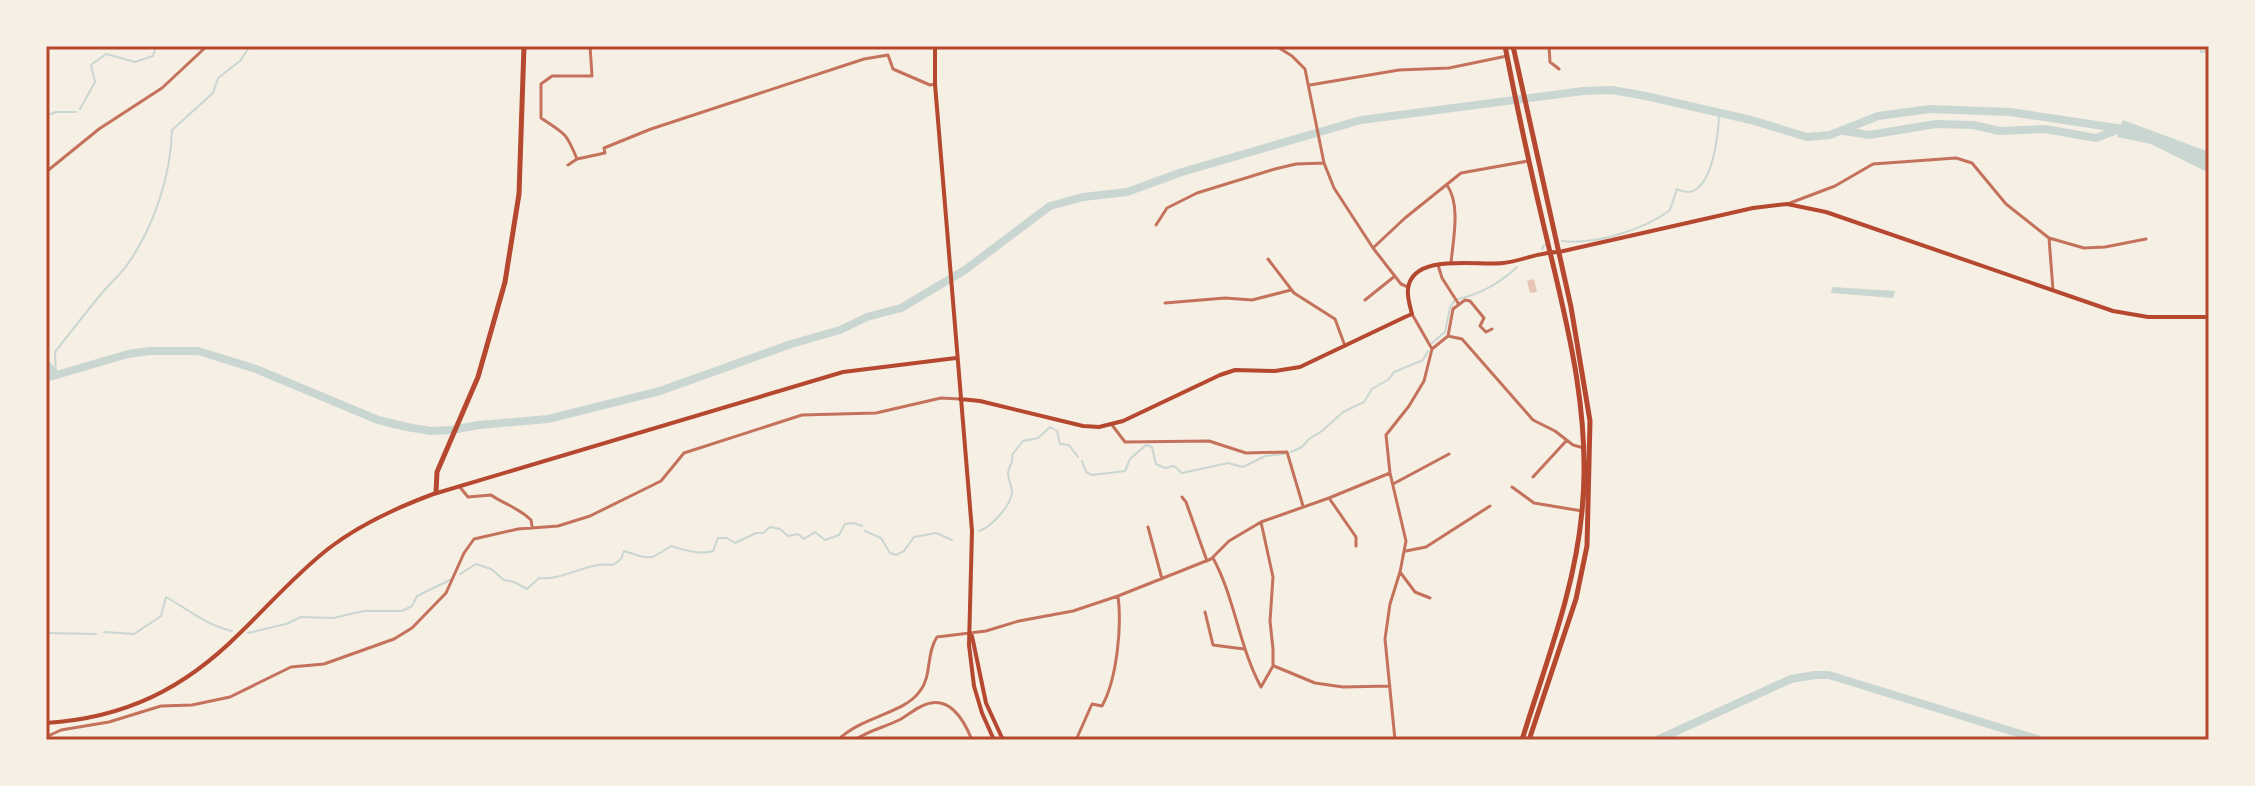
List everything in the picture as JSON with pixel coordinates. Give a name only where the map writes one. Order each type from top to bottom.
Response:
[{"type":"highway","points":[[436,493],[437,472],[485,359],[505,282],[519,194],[524,46]]},
{"type":"highway","points":[[1505,46],[1579,389],[1584,448],[1582,511],[1573,572],[1522,740]]},
{"type":"highway","points":[[1513,46],[1571,307],[1590,421],[1588,533],[1576,599],[1529,740]]},
{"type":"main road","points":[[935,46],[935,84],[972,531],[969,589],[971,634],[986,703],[1003,740]]},
{"type":"main road","points":[[960,399],[1083,426],[1112,425],[1235,370],[1288,370],[1300,367],[1412,314],[1408,287],[1417,271],[1451,263],[1499,264],[1753,208],[1787,204],[1826,212],[2132,316],[2209,317]]},
{"type":"main road","points":[[46,723],[108,715],[174,687],[210,661],[330,548],[379,517],[436,493],[843,372],[956,358]]},
{"type":"main road","points":[[971,634],[969,645],[974,686],[994,740]]},
{"type":"street","points":[[46,172],[99,129],[154,95],[207,46]]},
{"type":"street","points":[[577,159],[567,135],[541,118],[540,89],[547,77],[592,76],[590,46]]},
{"type":"street","points":[[1276,46],[1305,69],[1324,163],[1334,188],[1373,248],[1401,284],[1408,287]]},
{"type":"street","points":[[1549,46],[1550,62],[1559,69]]},
{"type":"street","points":[[568,165],[577,159],[605,153],[604,148],[651,129],[864,59],[888,55],[893,69],[930,85],[935,84]]},
{"type":"street","points":[[1310,85],[1399,70],[1449,68],[1507,56]]},
{"type":"street","points":[[1787,204],[1835,186],[1873,164],[1956,158],[1972,163],[2006,204],[2049,238],[2084,248],[2146,239]]},
{"type":"street","points":[[1373,248],[1446,184],[1467,170],[1498,168],[1529,161]]},
{"type":"street","points":[[1156,225],[1167,208],[1197,193],[1296,164],[1324,163]]},
{"type":"street","points":[[1446,184],[1453,195],[1455,208],[1451,263]]},
{"type":"street","points":[[2049,238],[2053,290]]},
{"type":"street","points":[[1268,259],[1291,290],[1314,308],[1331,315],[1345,346]]},
{"type":"street","points":[[1438,265],[1442,278],[1458,303]]},
{"type":"street","points":[[1365,300],[1395,276]]},
{"type":"street","points":[[1165,303],[1225,298],[1252,300],[1291,290]]},
{"type":"street","points":[[1395,740],[1385,639],[1390,604],[1405,551],[1405,527],[1390,473],[1386,435],[1424,381],[1432,349],[1448,336],[1451,314],[1458,303],[1470,301],[1484,318],[1480,326],[1486,332],[1492,329]]},
{"type":"street","points":[[1412,314],[1432,349]]},
{"type":"street","points":[[1448,336],[1462,339],[1476,352],[1493,377],[1533,420],[1573,445],[1584,448]]},
{"type":"street","points":[[46,737],[61,730],[109,722],[161,706],[192,705],[230,697],[291,667],[324,664],[394,639],[412,628],[446,593],[464,553],[474,539],[532,527],[558,526],[590,516],[661,481],[684,453],[802,415],[876,413],[941,398],[960,399]]},
{"type":"street","points":[[1112,425],[1125,442],[1209,441],[1246,453],[1287,452],[1303,506]]},
{"type":"street","points":[[1533,477],[1567,440]]},
{"type":"street","points":[[1393,484],[1449,454]]},
{"type":"street","points":[[838,740],[858,723],[895,709],[919,694],[937,637],[971,634],[1073,611],[1118,596],[1207,561],[1237,535],[1261,522],[1390,473]]},
{"type":"street","points":[[459,486],[468,497],[491,495],[503,505],[518,509],[531,520],[532,527]]},
{"type":"street","points":[[1512,487],[1534,503],[1582,511]]},
{"type":"street","points":[[1182,497],[1207,561]]},
{"type":"street","points":[[1329,498],[1356,537],[1356,546]]},
{"type":"street","points":[[1405,551],[1426,547],[1490,506]]},
{"type":"street","points":[[1212,558],[1261,687],[1273,666],[1270,621],[1273,577],[1261,522]]},
{"type":"street","points":[[1148,527],[1162,579]]},
{"type":"street","points":[[1400,572],[1415,592],[1430,598]]},
{"type":"street","points":[[1076,740],[1092,704],[1102,706],[1112,681],[1118,647],[1118,596]]},
{"type":"street","points":[[1205,612],[1213,645],[1244,649]]},
{"type":"street","points":[[1273,666],[1315,683],[1343,687],[1390,686]]},
{"type":"street","points":[[855,740],[922,706],[935,703],[958,713],[972,740]]},
{"type":"shaded area","points":[[2123,120],[2209,152],[2209,173],[2151,144],[2117,137]]},
{"type":"shaded area","points":[[1832,287],[1895,291],[1893,298],[1831,293]]},
{"type":"building","points":[[1534,279],[1537,292],[1530,293],[1527,281]]},
{"type":"waterway","points":[[80,109],[95,82],[91,65],[106,54],[135,62],[153,56],[156,46]]},
{"type":"waterway","points":[[56,375],[55,352],[124,269],[145,234],[164,182],[172,130],[213,93],[218,78],[254,46]]},
{"type":"waterway","points":[[2158,48],[2178,46]]},
{"type":"waterway","points":[[2200,46],[2201,52],[2209,51]]},
{"type":"waterway","points":[[46,378],[128,354],[198,351],[256,369],[378,420],[407,427],[452,430],[548,419],[660,391],[791,344],[840,330],[867,317],[901,308],[965,270],[1050,206],[1083,197],[1127,192],[1182,172],[1361,120],[1583,91],[1612,90],[1646,96],[1751,120],[1807,137],[1830,135],[1878,116],[1930,109],[2010,112],[2130,130]]},
{"type":"waterway","points":[[46,116],[56,112],[76,112]]},
{"type":"waterway","points":[[1562,241],[1589,241],[1633,230],[1670,210],[1677,189],[1689,192],[1698,188],[1711,166],[1719,112]]},
{"type":"waterway","points":[[1844,131],[1869,135],[1936,124],[1973,125],[2000,131],[2045,129],[2096,138],[2117,130]]},
{"type":"waterway","points":[[1542,249],[1544,245]]},
{"type":"waterway","points":[[1458,299],[1490,287],[1517,267]]},
{"type":"waterway","points":[[1432,343],[1445,332],[1454,301]]},
{"type":"waterway","points":[[1291,452],[1302,447],[1343,412],[1364,402],[1372,389],[1389,379],[1394,372],[1423,360],[1428,351]]},
{"type":"waterway","points":[[46,364],[56,375]]},
{"type":"waterway","points":[[979,531],[994,521],[1011,498],[1008,473],[1012,455],[1023,441],[1038,438],[1050,427],[1057,431],[1060,444],[1069,445],[1078,457]]},
{"type":"waterway","points":[[1082,461],[1086,472],[1092,475],[1125,471],[1130,459],[1146,445],[1152,447],[1156,464],[1165,468],[1174,466],[1182,473],[1228,463],[1243,467],[1265,456],[1284,454]]},
{"type":"waterway","points":[[460,574],[476,564],[527,589],[539,578],[613,565],[621,559],[624,551],[643,557],[653,557],[671,546],[692,552],[708,552],[713,551],[718,538],[727,538],[735,543],[763,533],[770,527],[780,529],[788,536],[798,534],[804,539],[815,532],[825,540],[839,535],[845,524],[862,526]]},
{"type":"waterway","points":[[865,531],[881,538],[890,553],[896,555],[904,551],[914,537],[936,533],[952,540]]},
{"type":"waterway","points":[[248,633],[301,617],[333,618],[364,611],[402,611],[412,606],[417,596],[450,580]]},
{"type":"waterway","points":[[104,632],[134,634],[161,616],[166,597],[206,621],[232,631]]},
{"type":"waterway","points":[[46,633],[96,634]]},
{"type":"waterway","points":[[1657,740],[1791,679],[1815,675],[1829,675],[2040,740]]}]
